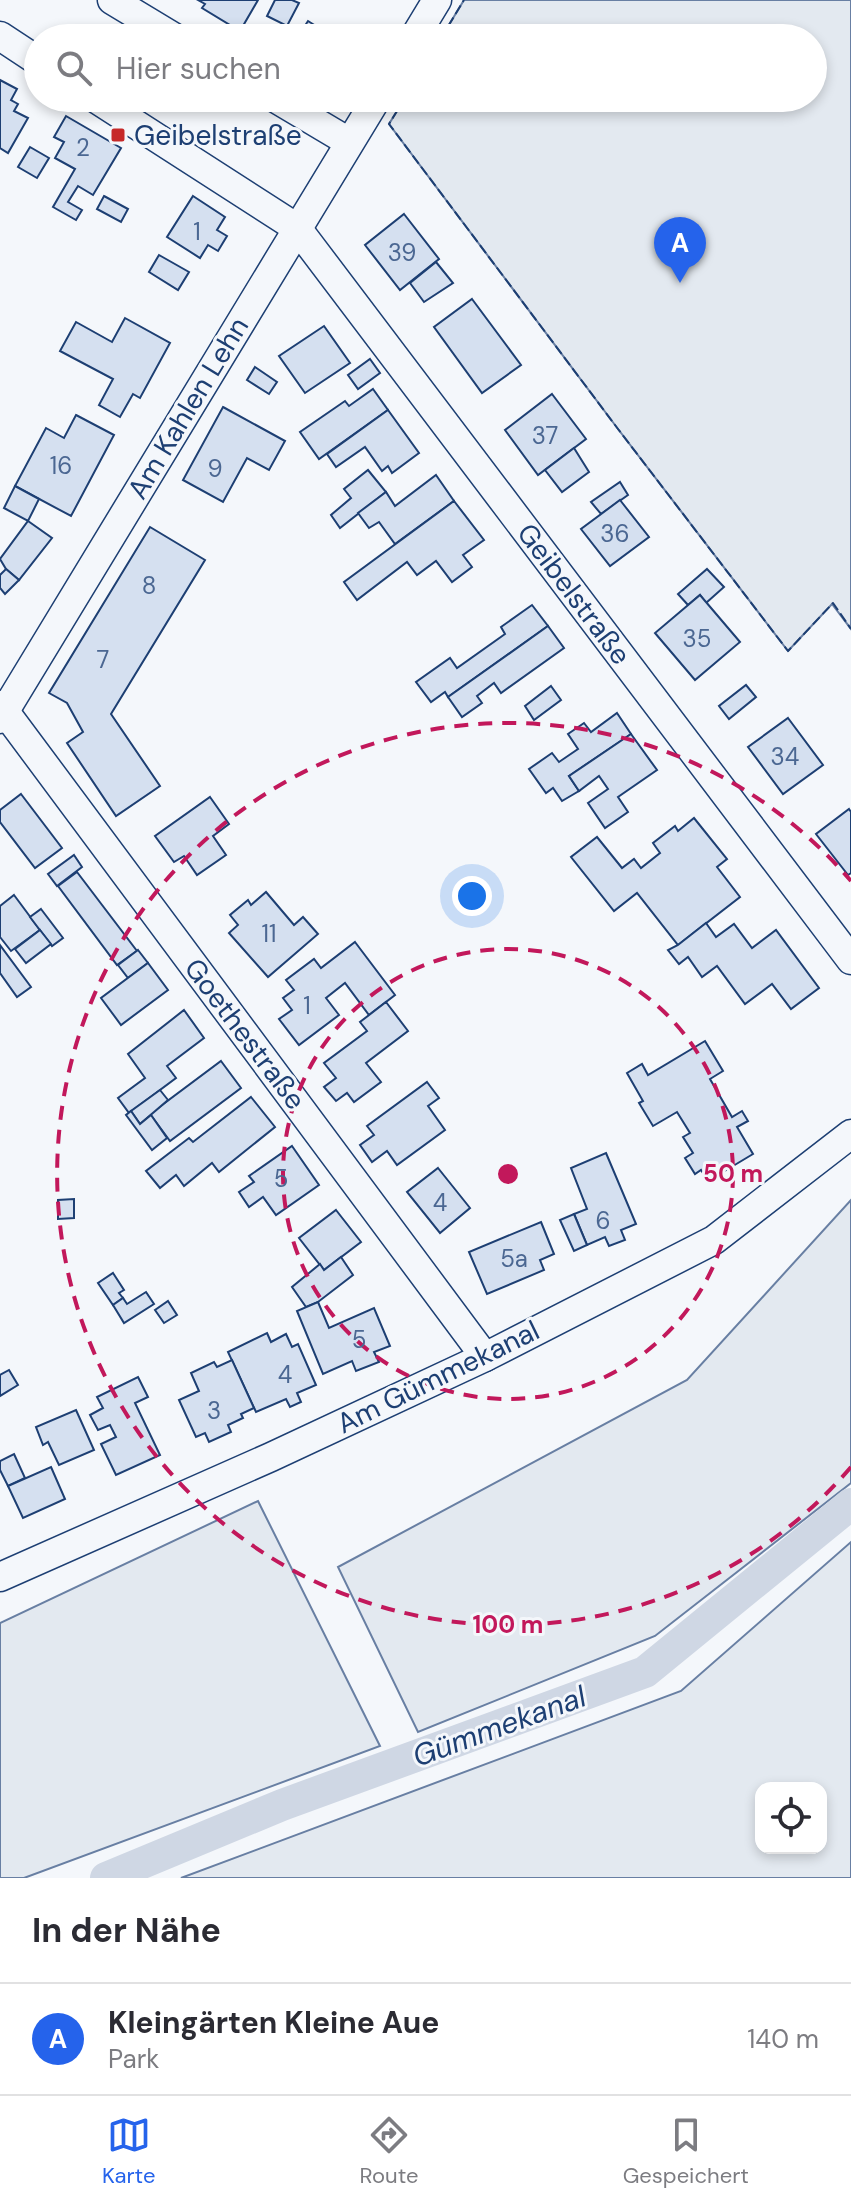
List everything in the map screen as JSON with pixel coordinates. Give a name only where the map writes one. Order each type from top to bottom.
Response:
[{"type":"street","points":[[112,0],[152,24]]},
{"type":"street","points":[[422,24],[437,0]]},
{"type":"street","points":[[0,36],[24,52]]},
{"type":"street","name":"Geibelstraße","points":[[117,112],[297,228],[851,960]]},
{"type":"street","points":[[299,112],[349,142]]},
{"type":"street","name":"Am Kahlen Lehn","points":[[2,711],[368,112]]},
{"type":"street","name":"Goethestraße","points":[[2,711],[485,1357]]},
{"type":"street","name":"Am Gümmekanal","points":[[0,1577],[271,1457],[485,1357],[714,1240],[851,1134]]},
{"type":"shaded area","points":[[464,0],[851,0],[851,629],[832,604],[788,651],[389,124],[396,112],[827,112],[827,24],[449,24]]},
{"type":"shaded area","points":[[851,1200],[851,1483],[655,1636],[418,1732],[338,1567],[687,1380]]},
{"type":"shaded area","points":[[258,1501],[380,1746],[24,1878],[0,1878],[0,1623]]},
{"type":"shaded area","points":[[851,1542],[851,1878],[181,1878],[681,1691]]},
{"type":"building","points":[[198,0],[258,0],[244,24],[228,24],[202,8],[205,4]]},
{"type":"building","points":[[275,0],[299,3],[288,24],[267,16]]},
{"type":"building","points":[[0,80],[17,89],[11,100],[18,104],[14,111],[28,118],[8,153],[0,148]]},
{"type":"building","points":[[66,116],[121,148],[93,195],[78,186],[68,202],[82,210],[76,220],[53,207],[75,169],[55,158],[64,142],[54,137]]},
{"type":"building","points":[[30,147],[49,158],[37,178],[18,167]]},
{"type":"building","points":[[104,196],[128,209],[121,222],[97,209]]},
{"type":"building","points":[[193,196],[225,217],[217,230],[227,236],[218,251],[208,245],[200,258],[167,237]]},
{"type":"building","points":[[404,214],[439,259],[400,290],[365,245]]},
{"type":"building","points":[[159,255],[189,272],[178,290],[149,272]]},
{"type":"building","points":[[436,262],[453,283],[424,302],[410,283]]},
{"type":"building","points":[[472,299],[521,365],[482,393],[434,327]]},
{"type":"building","points":[[125,318],[170,343],[140,398],[133,394],[120,417],[99,405],[113,379],[60,351],[76,322],[112,342]]},
{"type":"building","points":[[324,326],[350,363],[305,393],[279,356]]},
{"type":"building","points":[[370,359],[380,373],[358,389],[348,375]]},
{"type":"building","points":[[255,367],[277,382],[269,394],[247,380]]},
{"type":"building","points":[[373,389],[388,410],[319,459],[300,432],[345,401],[349,406]]},
{"type":"building","points":[[552,394],[586,439],[538,475],[505,430]]},
{"type":"building","points":[[223,407],[285,441],[269,470],[247,458],[223,502],[183,480]]},
{"type":"building","points":[[388,410],[419,453],[392,473],[388,466],[382,471],[365,447],[336,467],[327,454]]},
{"type":"building","points":[[76,415],[114,435],[71,516],[15,486],[46,428],[64,438]]},
{"type":"building","points":[[574,448],[589,472],[562,492],[545,470]]},
{"type":"building","points":[[368,470],[386,492],[340,528],[331,515],[351,498],[344,489]]},
{"type":"building","points":[[436,475],[454,501],[395,544],[379,522],[369,528],[358,513],[386,492],[395,506]]},
{"type":"building","points":[[620,482],[628,495],[601,514],[591,502]]},
{"type":"building","points":[[15,486],[39,499],[28,521],[4,508]]},
{"type":"building","points":[[620,500],[649,537],[610,566],[581,529]]},
{"type":"building","points":[[454,501],[484,540],[463,555],[472,567],[452,582],[436,561],[417,575],[407,562],[357,600],[344,582]]},
{"type":"building","points":[[28,521],[52,538],[19,580],[0,559]]},
{"type":"building","points":[[150,527],[205,560],[111,714],[160,786],[116,816],[67,743],[83,732],[67,703],[49,693]]},
{"type":"building","points":[[6,569],[19,580],[5,594],[0,588],[0,575]]},
{"type":"building","points":[[707,569],[724,587],[706,603],[700,595],[688,605],[678,594]]},
{"type":"building","points":[[700,595],[740,642],[695,680],[655,633]]},
{"type":"building","points":[[532,605],[548,626],[448,697],[445,692],[431,702],[416,682],[450,658],[457,668],[505,634],[501,627]]},
{"type":"building","points":[[548,626],[564,648],[501,693],[494,683],[477,696],[482,703],[462,717],[448,697]]},
{"type":"building","points":[[746,685],[756,697],[729,719],[719,706]]},
{"type":"building","points":[[551,686],[561,700],[534,720],[525,706]]},
{"type":"building","points":[[617,713],[631,734],[569,776],[579,791],[562,801],[553,788],[546,793],[529,769],[552,753],[559,762],[578,749],[568,734],[584,723],[591,732]]},
{"type":"building","points":[[788,718],[823,765],[783,794],[748,747]]},
{"type":"building","points":[[631,734],[657,770],[618,797],[628,812],[605,828],[588,803],[608,789],[599,776],[579,791],[569,776]]},
{"type":"building","points":[[21,794],[62,848],[35,868],[0,822],[0,810]]},
{"type":"building","points":[[210,797],[229,824],[213,836],[226,855],[197,875],[184,856],[174,862],[155,836]]},
{"type":"building","points":[[849,809],[851,873],[848,875],[816,834]]},
{"type":"building","points":[[694,818],[727,859],[717,867],[740,897],[678,945],[637,893],[614,911],[571,857],[597,837],[622,868],[634,859],[641,868],[660,853],[653,843],[675,826],[678,831]]},
{"type":"building","points":[[74,855],[82,867],[57,886],[48,874]]},
{"type":"building","points":[[77,872],[137,951],[117,965],[58,886]]},
{"type":"building","points":[[266,892],[294,925],[303,917],[318,934],[268,977],[229,933],[238,925],[230,915],[248,900],[251,905]]},
{"type":"building","points":[[14,895],[40,930],[11,951],[0,937],[0,906]]},
{"type":"building","points":[[41,909],[63,938],[52,946],[30,917]]},
{"type":"building","points":[[706,923],[716,937],[734,924],[752,948],[776,930],[819,988],[791,1009],[772,984],[745,1004],[717,966],[702,977],[688,957],[679,964],[668,950]]},
{"type":"building","points":[[40,930],[51,944],[26,963],[15,949]]},
{"type":"building","points":[[355,942],[395,995],[369,1015],[345,983],[326,998],[339,1015],[299,1045],[279,1019],[292,1010],[283,998],[294,990],[286,980],[314,959],[321,968]]},
{"type":"building","points":[[0,945],[31,987],[17,997],[0,973]]},
{"type":"building","points":[[138,950],[148,963],[128,978],[118,965]]},
{"type":"building","points":[[148,963],[168,990],[121,1025],[101,998]]},
{"type":"building","points":[[386,1002],[408,1031],[366,1063],[381,1082],[354,1102],[347,1093],[336,1101],[324,1087],[336,1078],[324,1063],[367,1031],[360,1022]]},
{"type":"building","points":[[184,1010],[204,1038],[167,1066],[176,1078],[129,1113],[118,1098],[145,1078],[128,1054]]},
{"type":"building","points":[[705,1041],[723,1071],[710,1079],[732,1117],[742,1111],[748,1121],[737,1127],[753,1154],[708,1181],[701,1170],[695,1174],[685,1158],[693,1153],[683,1137],[690,1133],[677,1112],[653,1126],[639,1103],[643,1101],[627,1073],[642,1064],[648,1075]]},
{"type":"building","points":[[221,1061],[241,1088],[170,1141],[150,1114]]},
{"type":"building","points":[[427,1082],[439,1098],[428,1106],[445,1130],[397,1165],[387,1151],[372,1162],[360,1145],[374,1135],[367,1126]]},
{"type":"building","points":[[160,1090],[168,1100],[140,1124],[131,1111]]},
{"type":"building","points":[[251,1097],[275,1127],[219,1172],[212,1163],[184,1186],[176,1175],[160,1188],[146,1171],[189,1138],[193,1142]]},
{"type":"building","points":[[131,1111],[140,1124],[151,1115],[167,1138],[152,1150],[126,1115]]},
{"type":"building","points":[[292,1146],[319,1185],[276,1215],[263,1197],[249,1207],[239,1192],[254,1182],[249,1176]]},
{"type":"building","points":[[606,1153],[636,1224],[621,1230],[625,1240],[609,1246],[605,1237],[587,1245],[574,1214],[587,1209],[571,1168]]},
{"type":"building","points":[[438,1168],[470,1208],[440,1233],[407,1192]]},
{"type":"building","points":[[74,1199],[74,1218],[58,1219],[58,1200]]},
{"type":"building","points":[[336,1210],[361,1242],[324,1270],[299,1238]]},
{"type":"building","points":[[574,1214],[587,1245],[574,1251],[560,1220]]},
{"type":"building","points":[[541,1222],[554,1254],[540,1260],[544,1270],[487,1294],[469,1252]]},
{"type":"building","points":[[341,1257],[353,1275],[318,1302],[306,1307],[292,1287],[320,1264],[324,1270]]},
{"type":"building","points":[[113,1273],[124,1290],[119,1293],[123,1298],[113,1305],[98,1283]]},
{"type":"building","points":[[146,1292],[154,1304],[124,1323],[113,1305],[123,1298],[127,1304]]},
{"type":"building","points":[[168,1301],[177,1315],[164,1323],[155,1310]]},
{"type":"building","points":[[318,1302],[329,1328],[374,1308],[390,1346],[374,1352],[379,1362],[356,1371],[352,1361],[323,1374],[297,1311]]},
{"type":"building","points":[[267,1333],[271,1342],[286,1334],[292,1347],[298,1344],[316,1385],[297,1393],[301,1402],[290,1407],[286,1399],[256,1412],[228,1352]]},
{"type":"building","points":[[232,1360],[254,1408],[228,1425],[231,1432],[209,1442],[205,1433],[196,1437],[179,1400],[199,1391],[191,1373],[214,1362],[217,1367]]},
{"type":"building","points":[[9,1370],[18,1385],[0,1396],[0,1375]]},
{"type":"building","points":[[138,1377],[148,1397],[135,1403],[160,1455],[116,1475],[101,1444],[116,1437],[110,1425],[98,1430],[90,1415],[103,1408],[97,1397]]},
{"type":"building","points":[[76,1410],[94,1450],[59,1465],[48,1442],[43,1445],[36,1427]]},
{"type":"building","points":[[14,1454],[25,1478],[8,1486],[0,1470],[0,1461]]},
{"type":"building","points":[[51,1467],[65,1499],[23,1518],[8,1486]]},
{"type":"waterway","name":"Gümmekanal","points":[[106,1878],[282,1805],[645,1672],[851,1504]]},
{"type":"fence","points":[[449,24],[464,0]]},
{"type":"fence","points":[[396,112],[389,124],[788,651],[833,603],[851,629]]},
{"type":"place","name":"Geibelstraße","points":[[118,135]]},
{"type":"place","name":"Kleingärten Kleine Aue","points":[[680,283]]}]
